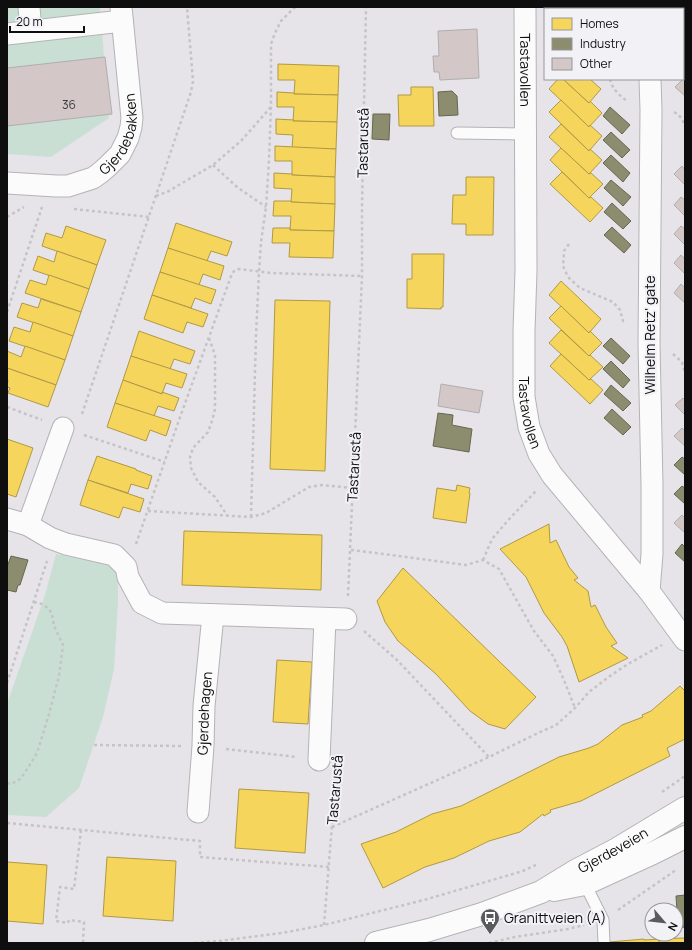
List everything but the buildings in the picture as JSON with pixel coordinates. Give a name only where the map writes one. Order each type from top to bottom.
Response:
[{"type":"main road","name":"Gjerdeveien","points":[[581,876],[617,849],[685,808]]},
{"type":"main road","name":"Gjerdeveien","points":[[376,943],[429,930],[482,914],[581,876],[653,853],[685,837]]},
{"type":"street","points":[[29,7],[31,31]]},
{"type":"street","name":"Tastavollen","points":[[525,7],[526,271],[524,397],[529,427],[539,454],[552,475],[648,591],[683,637]]},
{"type":"street","name":"Gjerdebakken","points":[[7,34],[122,14],[132,118],[128,138],[120,154],[93,178],[68,186],[7,183]]},
{"type":"street","name":"Wilhelm Retz' gate","points":[[648,591],[652,554],[650,80]]},
{"type":"street","points":[[28,526],[71,424]]},
{"type":"street","points":[[7,519],[28,526],[50,538],[66,544],[114,555],[126,566],[128,577],[142,603],[162,613],[346,619]]},
{"type":"street","name":"Gjerdehagen","points":[[198,812],[203,746],[204,706],[213,615]]},
{"type":"street","points":[[325,618],[328,764]]},
{"type":"lane","points":[[457,133],[526,134]]},
{"type":"lane","points":[[581,876],[603,920],[604,943]]},
{"type":"path","points":[[71,424],[149,216],[191,92],[193,81],[187,7]]},
{"type":"path","points":[[251,517],[259,272],[261,242],[266,207],[271,106],[271,44],[281,21],[295,7]]},
{"type":"path","name":"Tastarustå","points":[[346,619],[351,550],[362,276],[362,184],[366,7]]},
{"type":"path","points":[[156,196],[167,192],[213,166],[241,141],[271,106]]},
{"type":"path","points":[[213,166],[237,187],[266,207]]},
{"type":"path","points":[[7,217],[26,206],[20,206]]},
{"type":"path","points":[[7,312],[42,207],[49,208]]},
{"type":"path","points":[[70,209],[149,216]]},
{"type":"path","points":[[569,244],[564,250],[563,266],[568,277],[580,288],[613,302],[620,310],[623,321],[638,330],[650,331]]},
{"type":"path","points":[[126,566],[137,541],[179,420],[235,269],[239,268],[259,272],[306,275],[362,276]]},
{"type":"path","points":[[209,338],[215,355],[215,409],[208,432],[193,448],[190,457],[191,468],[198,482],[214,497],[227,515]]},
{"type":"path","points":[[482,560],[492,539],[552,475]]},
{"type":"path","points":[[148,511],[251,517],[266,513],[309,487],[321,485],[353,488]]},
{"type":"path","points":[[7,683],[50,552],[50,538]]},
{"type":"path","points":[[351,550],[466,565],[482,560],[499,569],[534,631],[553,656],[575,708]]},
{"type":"path","points":[[7,783],[11,784],[19,780],[37,753],[59,676],[63,645],[54,626],[50,609],[42,604],[34,602]]},
{"type":"path","points":[[346,619],[363,630],[396,660],[489,757]]},
{"type":"path","points":[[332,827],[489,757],[556,725],[575,708],[589,692],[610,676],[628,664],[683,637]]},
{"type":"path","name":"Tastarustå","points":[[324,925],[332,827],[328,764]]},
{"type":"path","points":[[659,794],[685,776]]},
{"type":"path","points":[[7,823],[200,841],[200,857],[329,867]]},
{"type":"path","points":[[81,830],[74,889],[60,887],[56,921],[68,923],[69,920],[84,922],[83,943]]},
{"type":"path","points":[[195,943],[282,933],[324,925],[424,900],[522,871],[537,865]]},
{"type":"green space","points":[[7,7],[100,7],[109,118],[51,157],[7,154]]},
{"type":"green space","points":[[56,554],[112,566],[118,575],[114,669],[103,717],[79,788],[46,817],[7,815],[7,704],[45,595]]},
{"type":"place","name":"Granittveien (A)","points":[[490,935]]}]
